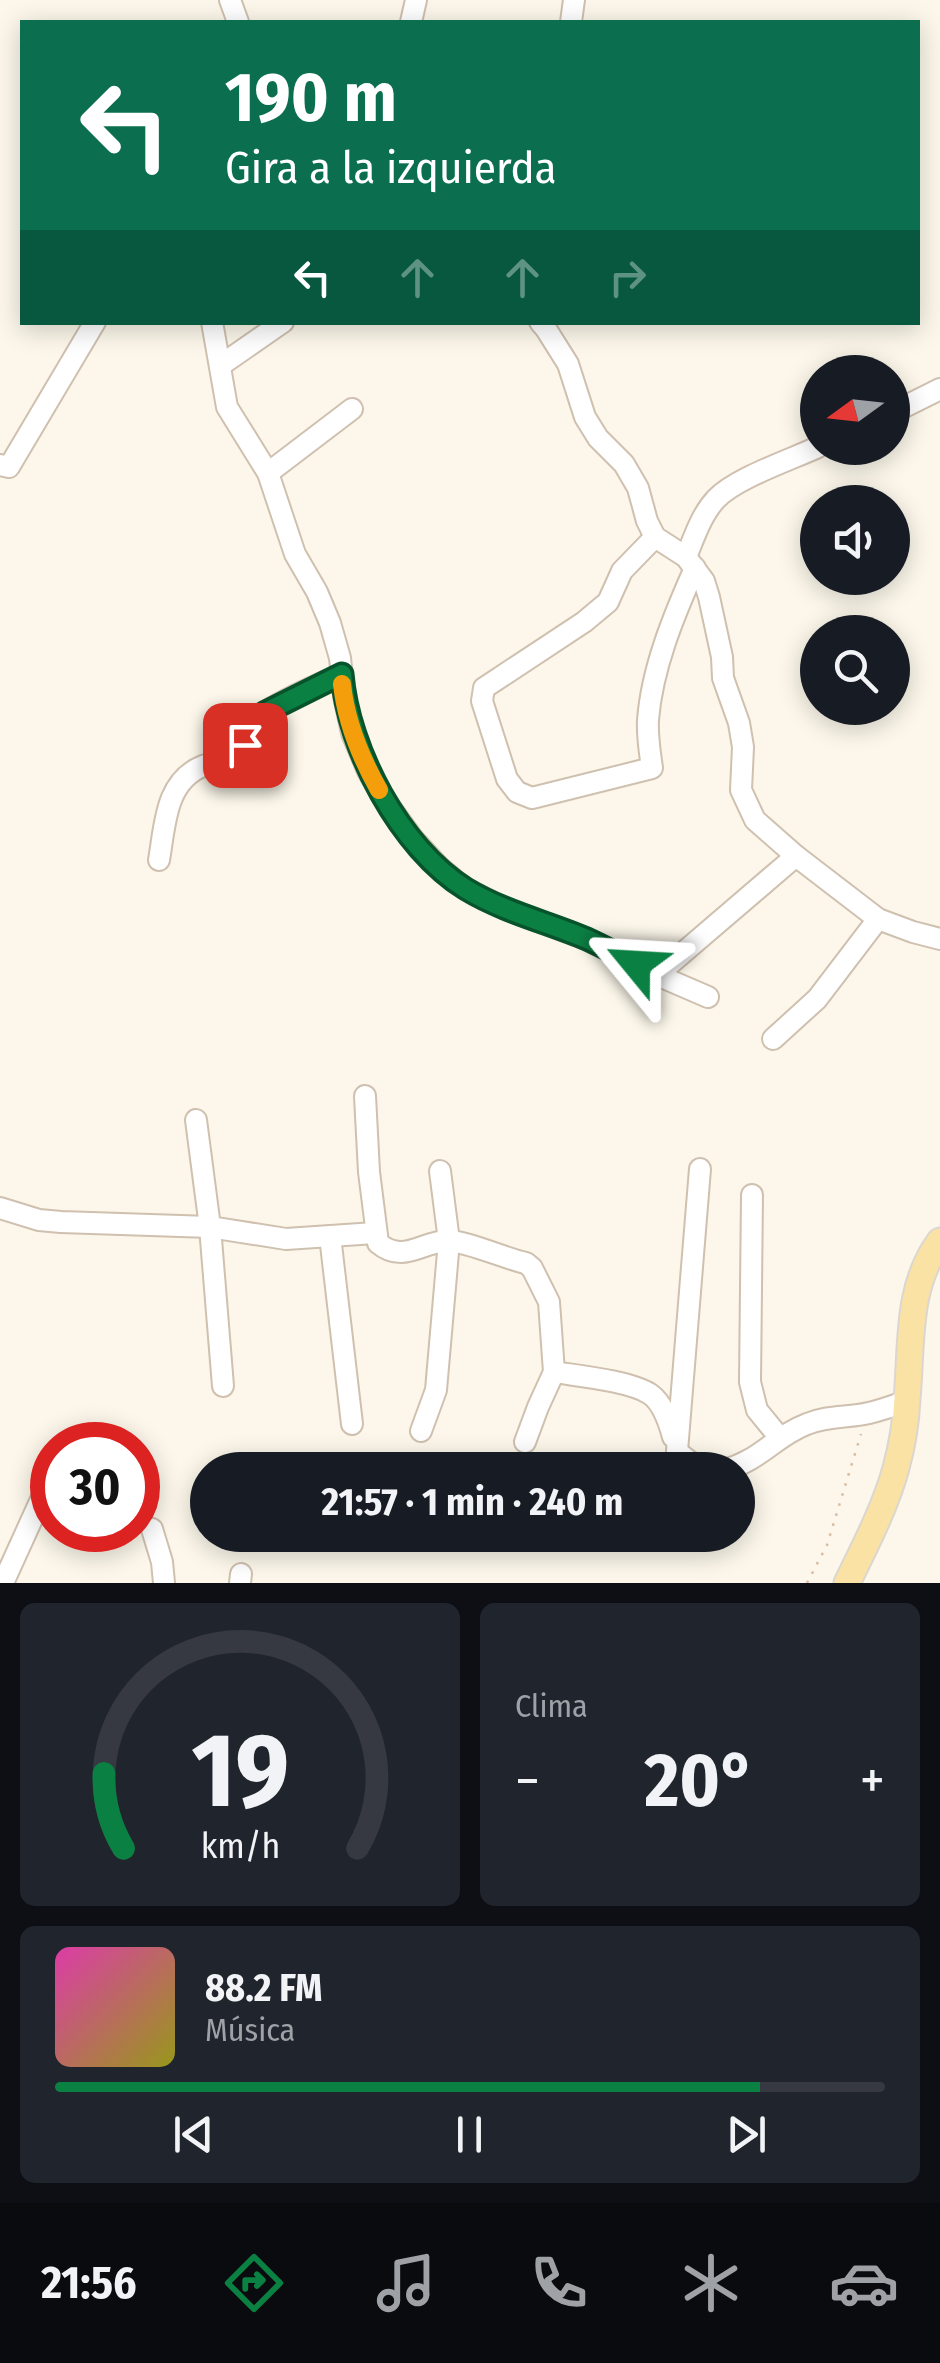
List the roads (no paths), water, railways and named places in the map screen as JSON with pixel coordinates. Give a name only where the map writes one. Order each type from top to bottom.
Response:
[{"type":"main road","points":[[848,1583],[896,1468],[907,1401],[916,1294],[923,1270],[940,1241]]},
{"type":"street","points":[[5,466],[93,325]]},
{"type":"street","points":[[213,325],[227,407],[268,473],[295,554],[330,623],[352,733],[368,771],[413,839],[464,888],[708,996]]},
{"type":"street","points":[[220,365],[279,325]]},
{"type":"street","points":[[543,325],[568,364],[585,417],[598,438],[624,464],[638,488],[655,538],[690,562],[704,581],[722,657],[723,678],[740,722],[741,790],[755,820],[878,919],[940,939]]},
{"type":"street","points":[[910,403],[940,389]]},
{"type":"street","points":[[268,473],[352,408]]},
{"type":"street","points":[[655,538],[622,571],[608,602],[484,688],[482,701],[507,779],[517,792],[532,798],[652,768],[648,721],[660,657],[704,516],[730,488],[800,455]]},
{"type":"street","points":[[160,860],[169,802],[181,780],[201,767],[232,758],[245,745],[252,724],[264,713],[342,674]]},
{"type":"street","points":[[657,975],[796,856]]},
{"type":"street","points":[[773,1039],[817,998],[878,919]]},
{"type":"street","points":[[365,1096],[378,1243],[392,1252],[405,1252],[450,1240],[526,1263],[549,1302],[554,1372],[525,1442]]},
{"type":"street","points":[[196,1120],[210,1228],[223,1386]]},
{"type":"street","points":[[676,1451],[700,1169]]},
{"type":"street","points":[[421,1430],[436,1390],[450,1240],[440,1171]]},
{"type":"street","points":[[752,1195],[750,1382],[757,1410],[780,1438]]},
{"type":"street","points":[[0,1208],[39,1220],[210,1228],[286,1239],[375,1233]]},
{"type":"street","points":[[330,1236],[352,1424]]},
{"type":"street","points":[[554,1372],[612,1381],[652,1395],[668,1416],[676,1451]]},
{"type":"street","points":[[755,1458],[804,1424],[828,1417],[867,1414],[907,1401]]},
{"type":"street","points":[[3,1583],[30,1524]]},
{"type":"street","points":[[159,1552],[164,1583]]}]
